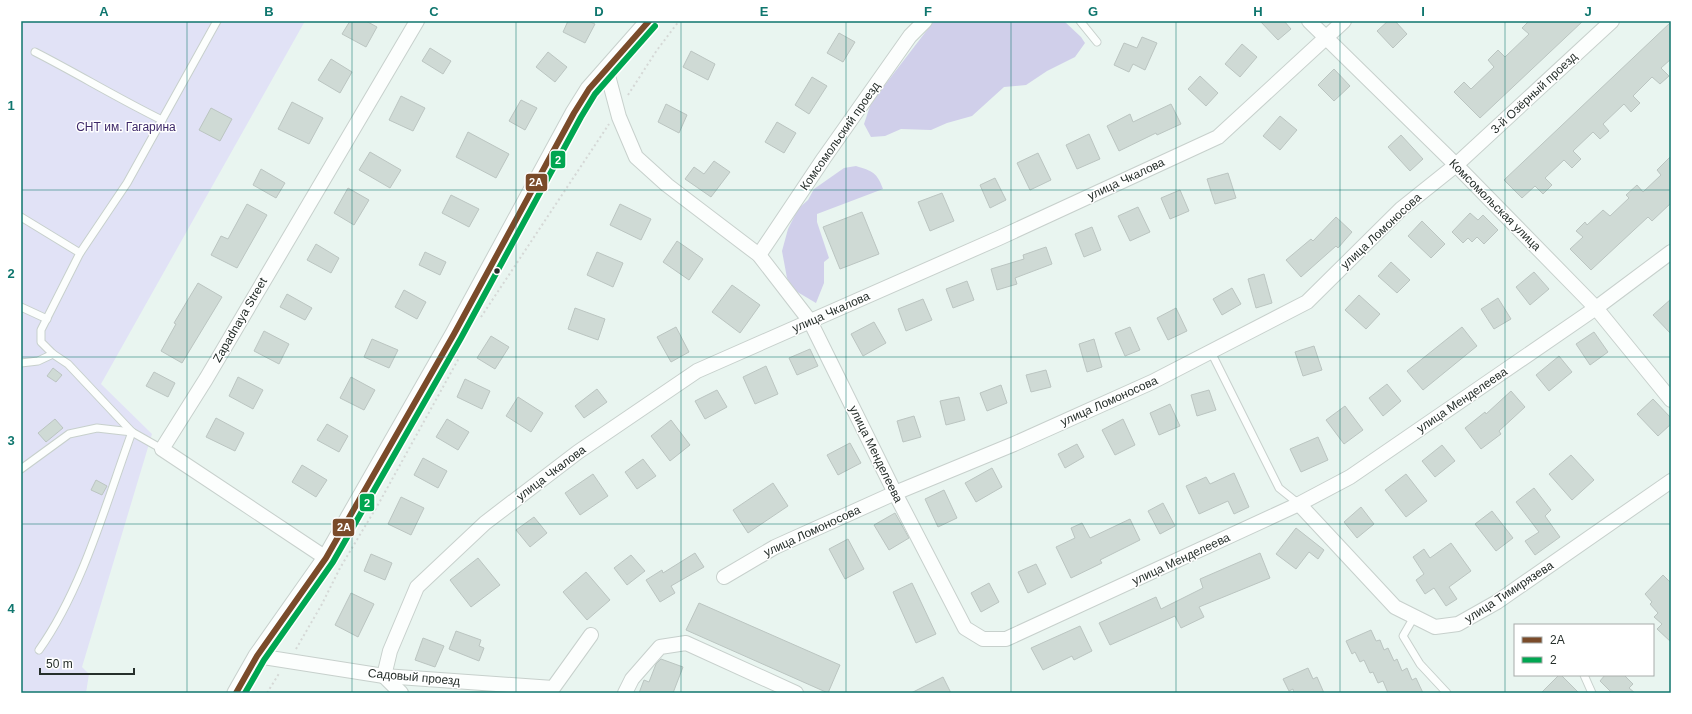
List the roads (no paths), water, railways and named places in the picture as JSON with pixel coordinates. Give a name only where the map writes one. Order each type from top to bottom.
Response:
[{"type":"street","name":"Zapadnaya Street","points":[[162,448],[206,379],[417,21]]},
{"type":"street","points":[[236,693],[257,656],[326,558],[454,334],[574,113],[606,68],[649,21]]},
{"type":"street","name":"Комсомольский проезд","points":[[759,255],[824,158],[910,36],[925,21]]},
{"type":"street","name":"Комсомольская улица","points":[[1309,21],[1456,165],[1596,308],[1671,400]]},
{"type":"street","name":"улица Чкалова","points":[[384,676],[390,651],[417,587],[485,523],[578,452],[697,371],[999,238],[1218,137],[1344,21]]},
{"type":"street","name":"3-й Озёрный проезд","points":[[1456,165],[1612,21]]},
{"type":"street","name":"улица Менделеева","points":[[606,68],[618,110],[636,157],[666,185],[759,255],[810,321],[895,493],[965,628],[983,639],[1006,639],[1299,504],[1350,477],[1596,308],[1671,252]]},
{"type":"street","name":"улица Ломоносова","points":[[724,577],[775,547],[895,493],[1014,444],[1152,382],[1307,302],[1401,209],[1456,165]]},
{"type":"street","points":[[162,448],[326,558]]},
{"type":"street","name":"улица Тимирязева","points":[[1299,504],[1395,607],[1435,627],[1458,624],[1497,602],[1671,481]]},
{"type":"street","name":"Садовый проезд","points":[[257,656],[384,676],[553,688],[592,635]]},
{"type":"street","points":[[625,693],[632,679],[660,647],[686,643],[787,691]]},
{"type":"street","points":[[384,676],[401,693]]},
{"type":"lane","points":[[162,448],[132,432],[68,364],[53,354],[41,342],[41,330],[80,253],[127,183],[217,21]]},
{"type":"lane","points":[[1080,21],[1097,42]]},
{"type":"lane","points":[[35,52],[81,76],[127,103],[162,120]]},
{"type":"lane","points":[[21,217],[80,253]]},
{"type":"lane","points":[[21,307],[47,319]]},
{"type":"lane","points":[[1211,352],[1279,488],[1299,504]]},
{"type":"lane","points":[[21,363],[38,361],[53,354]]},
{"type":"lane","points":[[21,469],[69,434],[97,428],[132,432]]},
{"type":"lane","points":[[39,650],[60,618],[75,584],[132,432]]},
{"type":"lane","points":[[1414,617],[1403,636],[1420,664],[1447,693]]},
{"type":"lane","points":[[1584,676],[1592,693]]},
{"type":"park label","name":"СНТ им. Гагарина","points":[[126,127]]}]
